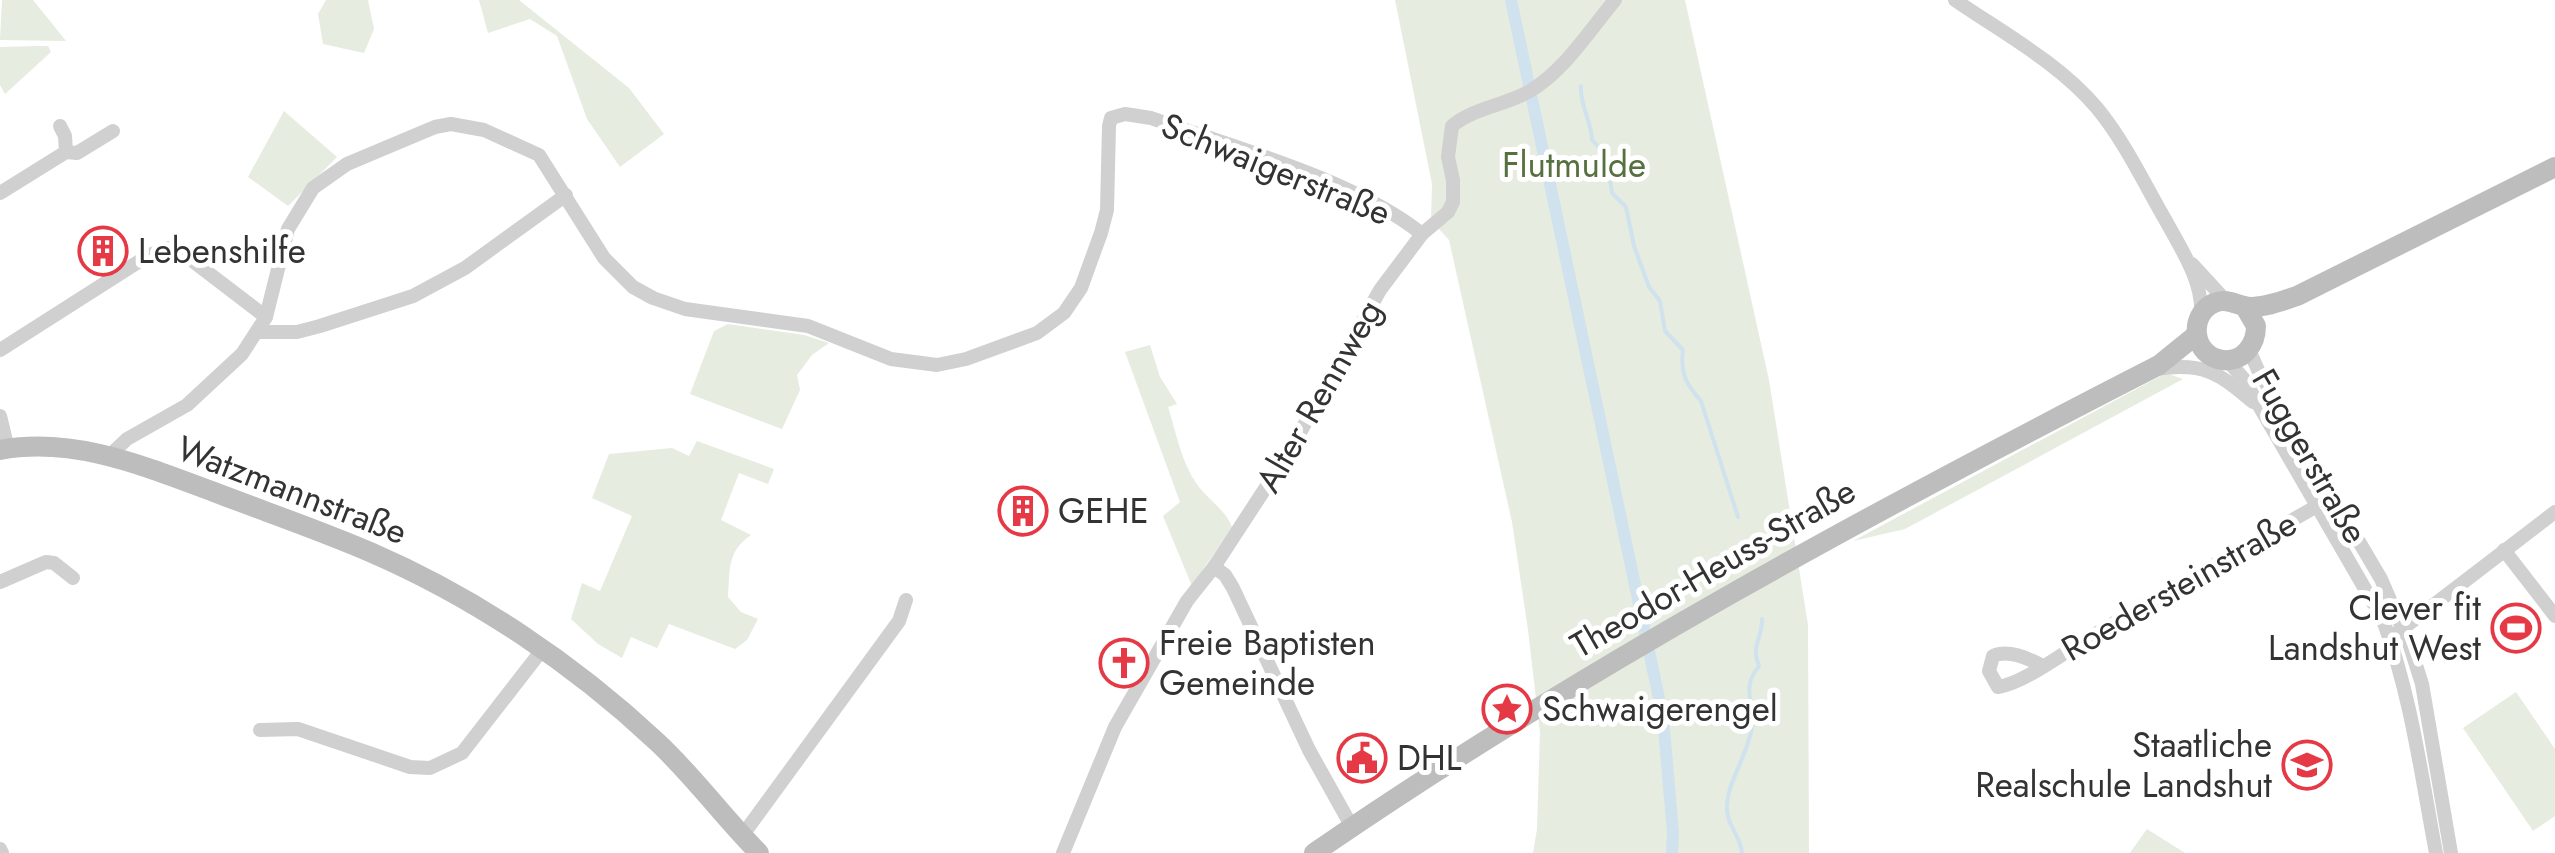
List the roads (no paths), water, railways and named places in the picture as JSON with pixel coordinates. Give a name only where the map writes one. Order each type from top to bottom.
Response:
[{"type":"main road","name":"Theodor-Heuss-Straße","points":[[2208,341],[2211,304],[2262,306],[2297,296],[2555,167]]},
{"type":"main road","name":"Theodor-Heuss-Straße","points":[[1314,853],[1536,708],[1847,528],[2208,341],[2241,356],[2264,322],[2297,296]]},
{"type":"main road","points":[[2235,304],[2254,318],[2254,340]]},
{"type":"main road","name":"Watzmannstraße","points":[[4,450],[50,446],[109,456],[373,554],[462,600],[542,650],[656,741],[758,853]]},
{"type":"street","name":"Alter Rennweg","points":[[1063,853],[1114,728],[1187,602],[1289,452],[1380,290],[1422,234],[1448,212],[1454,180],[1448,157],[1452,126],[1462,118],[1512,101],[1552,76],[1615,0]]},
{"type":"street","points":[[1955,0],[2059,72],[2097,109],[2133,162],[2188,260],[2208,341]]},
{"type":"street","name":"Schwaigerstraße","points":[[109,456],[127,439],[207,390],[242,354],[266,317],[288,229],[304,200],[326,177],[390,144],[434,127],[452,124],[484,130],[539,155],[604,258],[633,287],[653,298],[684,309],[808,326],[913,364],[937,365],[966,359],[1037,333],[1064,314],[1080,288],[1102,233],[1107,210],[1109,126],[1111,118],[1124,114],[1151,118],[1362,196],[1398,215],[1422,234]]},
{"type":"street","points":[[60,126],[66,152]]},
{"type":"street","points":[[0,194],[66,152],[77,153],[113,131]]},
{"type":"street","points":[[258,332],[296,332],[414,296],[465,268],[566,195]]},
{"type":"street","points":[[0,350],[149,256],[168,248],[266,317]]},
{"type":"street","points":[[2188,260],[2235,304]]},
{"type":"street","name":"Fuggerstraße","points":[[2254,340],[2250,352],[2258,370],[2380,579],[2402,628],[2422,684],[2451,853]]},
{"type":"street","name":"Fuggerstraße","points":[[2208,341],[2242,378],[2383,620],[2408,701],[2436,853]]},
{"type":"street","points":[[2153,367],[2210,370],[2260,409]]},
{"type":"street","points":[[0,416],[4,450]]},
{"type":"street","name":"Roedersteinstraße","points":[[2041,665],[2317,506]]},
{"type":"street","points":[[2390,639],[2555,512]]},
{"type":"street","points":[[2504,550],[2555,616]]},
{"type":"street","points":[[0,582],[46,562],[54,563],[73,578]]},
{"type":"street","points":[[1214,567],[1225,574],[1233,588],[1309,750],[1352,828]]},
{"type":"street","points":[[742,836],[899,620],[906,600]]},
{"type":"street","points":[[260,730],[298,729],[410,767],[430,768],[462,754],[542,650]]},
{"type":"waterway","name":"Flutmulde","points":[[1511,0],[1663,717],[1672,853]]},
{"type":"waterway","points":[[1581,86],[1592,140],[1606,154],[1612,193],[1626,207],[1634,246],[1649,287],[1660,301],[1665,331],[1683,350],[1685,378],[1701,401],[1738,517]]},
{"type":"waterway","points":[[1742,853],[1728,815],[1728,799],[1750,737],[1749,689],[1759,666],[1756,647],[1762,619]]},
{"type":"place","name":"Lebenshilfe","points":[[103,251]]},
{"type":"place","name":"GEHE","points":[[1023,511]]},
{"type":"place","name":"Clever fit Landshut West","points":[[2516,628]]},
{"type":"place","name":"Freie Baptisten Gemeinde","points":[[1124,663]]},
{"type":"place","name":"Schwaigerengel","points":[[1507,709]]},
{"type":"place","name":"DHL","points":[[1362,758]]},
{"type":"place","name":"Staatliche Realschule Landshut","points":[[2307,765]]}]
